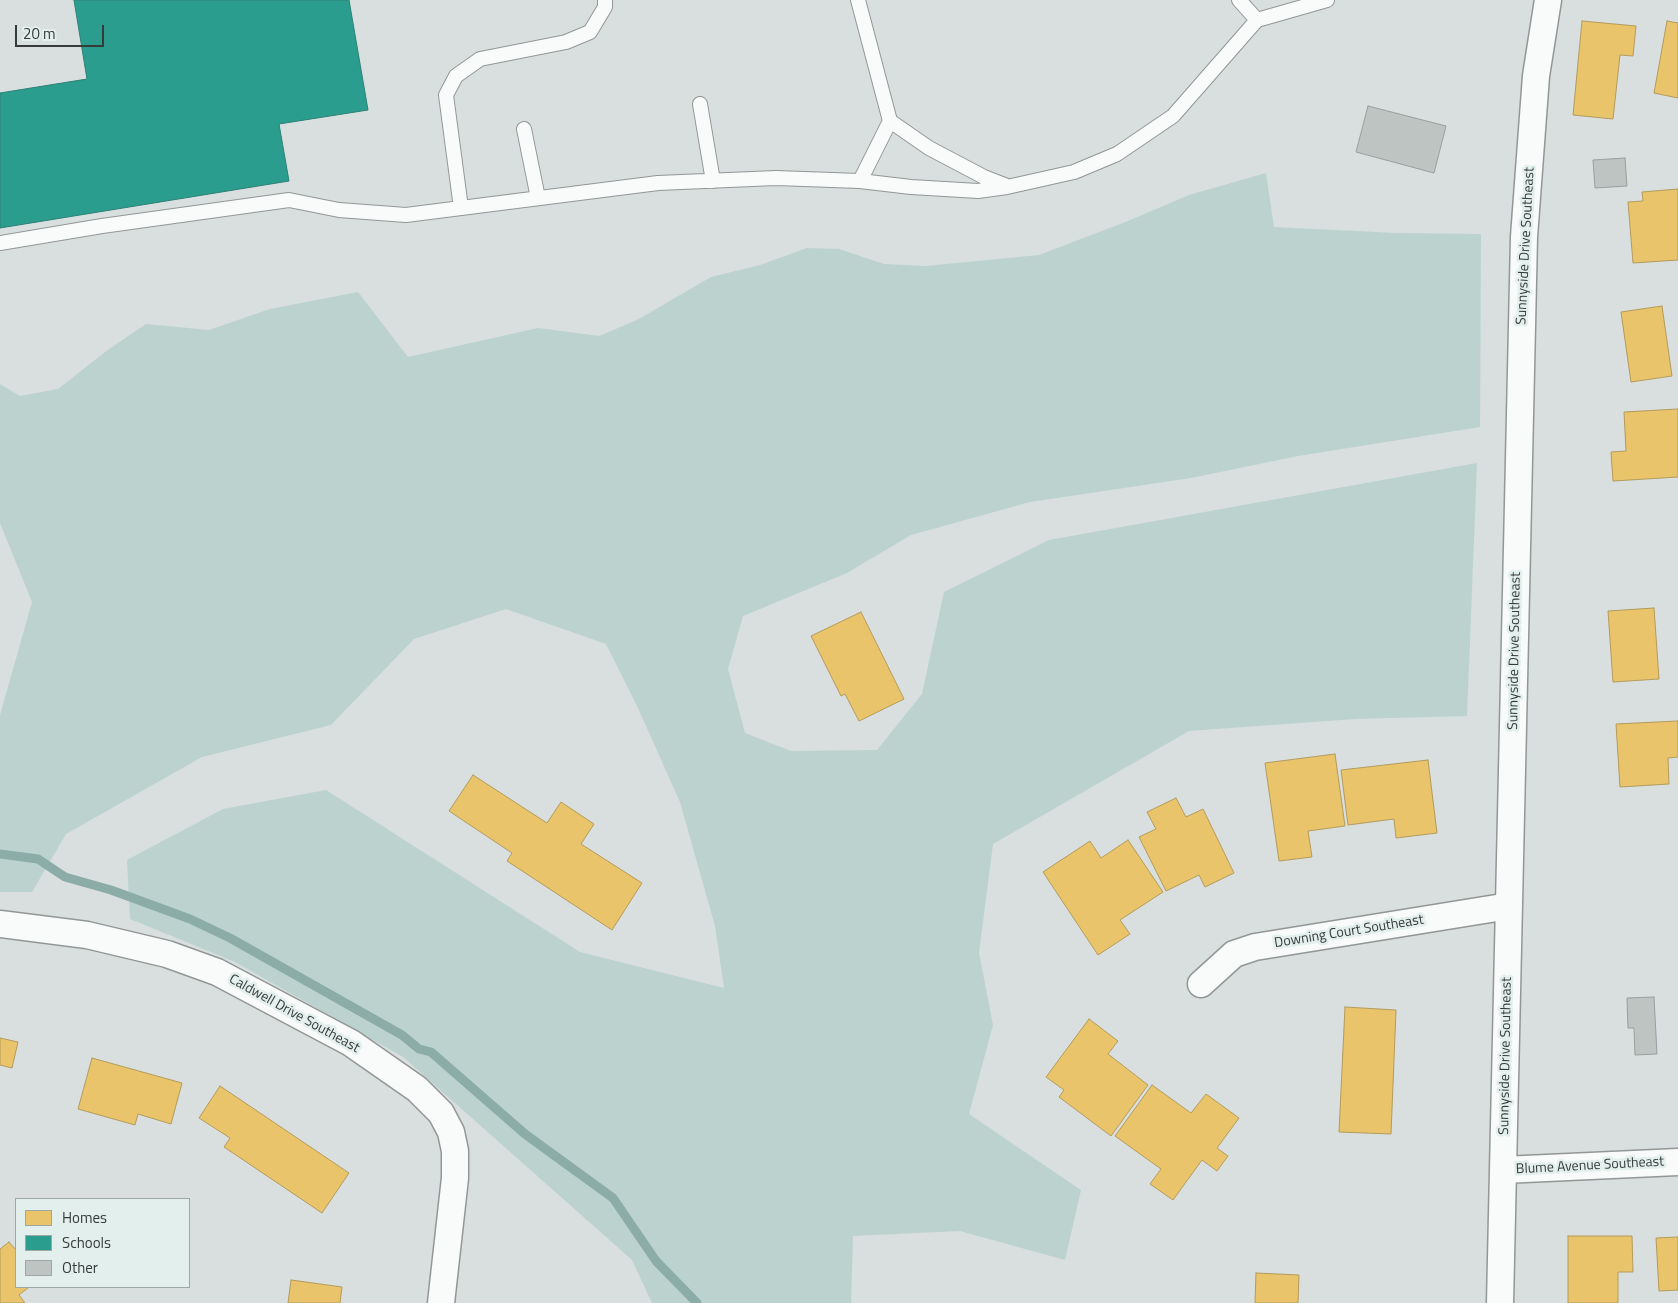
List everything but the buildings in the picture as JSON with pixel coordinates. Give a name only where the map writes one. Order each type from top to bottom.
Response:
[{"type":"street","name":"Sunnyside Drive Southeast","points":[[1500,1303],[1524,237],[1536,76],[1548,0]]},
{"type":"street","name":"Downing Court Southeast","points":[[1201,984],[1234,954],[1255,947],[1509,906]]},
{"type":"street","name":"Caldwell Drive Southeast","points":[[0,924],[87,935],[167,954],[217,972],[351,1043],[417,1089],[441,1113],[451,1132],[455,1150],[455,1178],[441,1303]]},
{"type":"street","name":"Blume Avenue Southeast","points":[[1503,1170],[1678,1162]]},
{"type":"lane","points":[[461,208],[446,96],[456,76],[480,59],[566,42],[590,32],[606,8],[605,0]]},
{"type":"lane","points":[[858,0],[890,122],[929,148],[1007,187]]},
{"type":"lane","points":[[1239,0],[1257,20]]},
{"type":"lane","points":[[0,243],[102,226],[289,200],[339,210],[406,215],[658,184],[776,178],[860,181],[910,187],[978,191],[1007,187],[1074,172],[1117,154],[1173,116],[1257,20],[1327,0]]},
{"type":"lane","points":[[700,104],[713,181]]},
{"type":"lane","points":[[860,181],[890,122]]},
{"type":"lane","points":[[524,128],[538,198]]},
{"type":"shaded area","points":[[1266,173],[1274,227],[1396,233],[1481,234],[1480,427],[1298,456],[1191,478],[1030,502],[911,535],[847,573],[743,616],[728,669],[745,733],[791,751],[877,750],[922,694],[944,592],[1049,540],[1477,463],[1467,716],[1355,719],[1189,731],[993,844],[979,953],[993,1025],[969,1114],[1081,1190],[1065,1260],[960,1231],[853,1236],[851,1303],[652,1303],[632,1260],[403,1057],[235,962],[130,919],[127,860],[223,809],[326,790],[580,952],[724,988],[715,926],[680,802],[637,706],[606,644],[506,609],[414,639],[331,725],[202,757],[66,834],[32,892],[0,892],[0,715],[32,602],[0,523],[0,384],[20,396],[58,389],[105,352],[146,324],[209,330],[270,309],[358,292],[408,357],[538,328],[599,336],[637,320],[711,277],[760,265],[807,248],[839,249],[884,264],[926,266],[1039,255],[1189,195]]},
{"type":"waterway","points":[[0,854],[38,859],[65,877],[111,890],[190,919],[230,938],[402,1035],[419,1049],[431,1052],[525,1134],[613,1198],[656,1261],[697,1303]]}]
